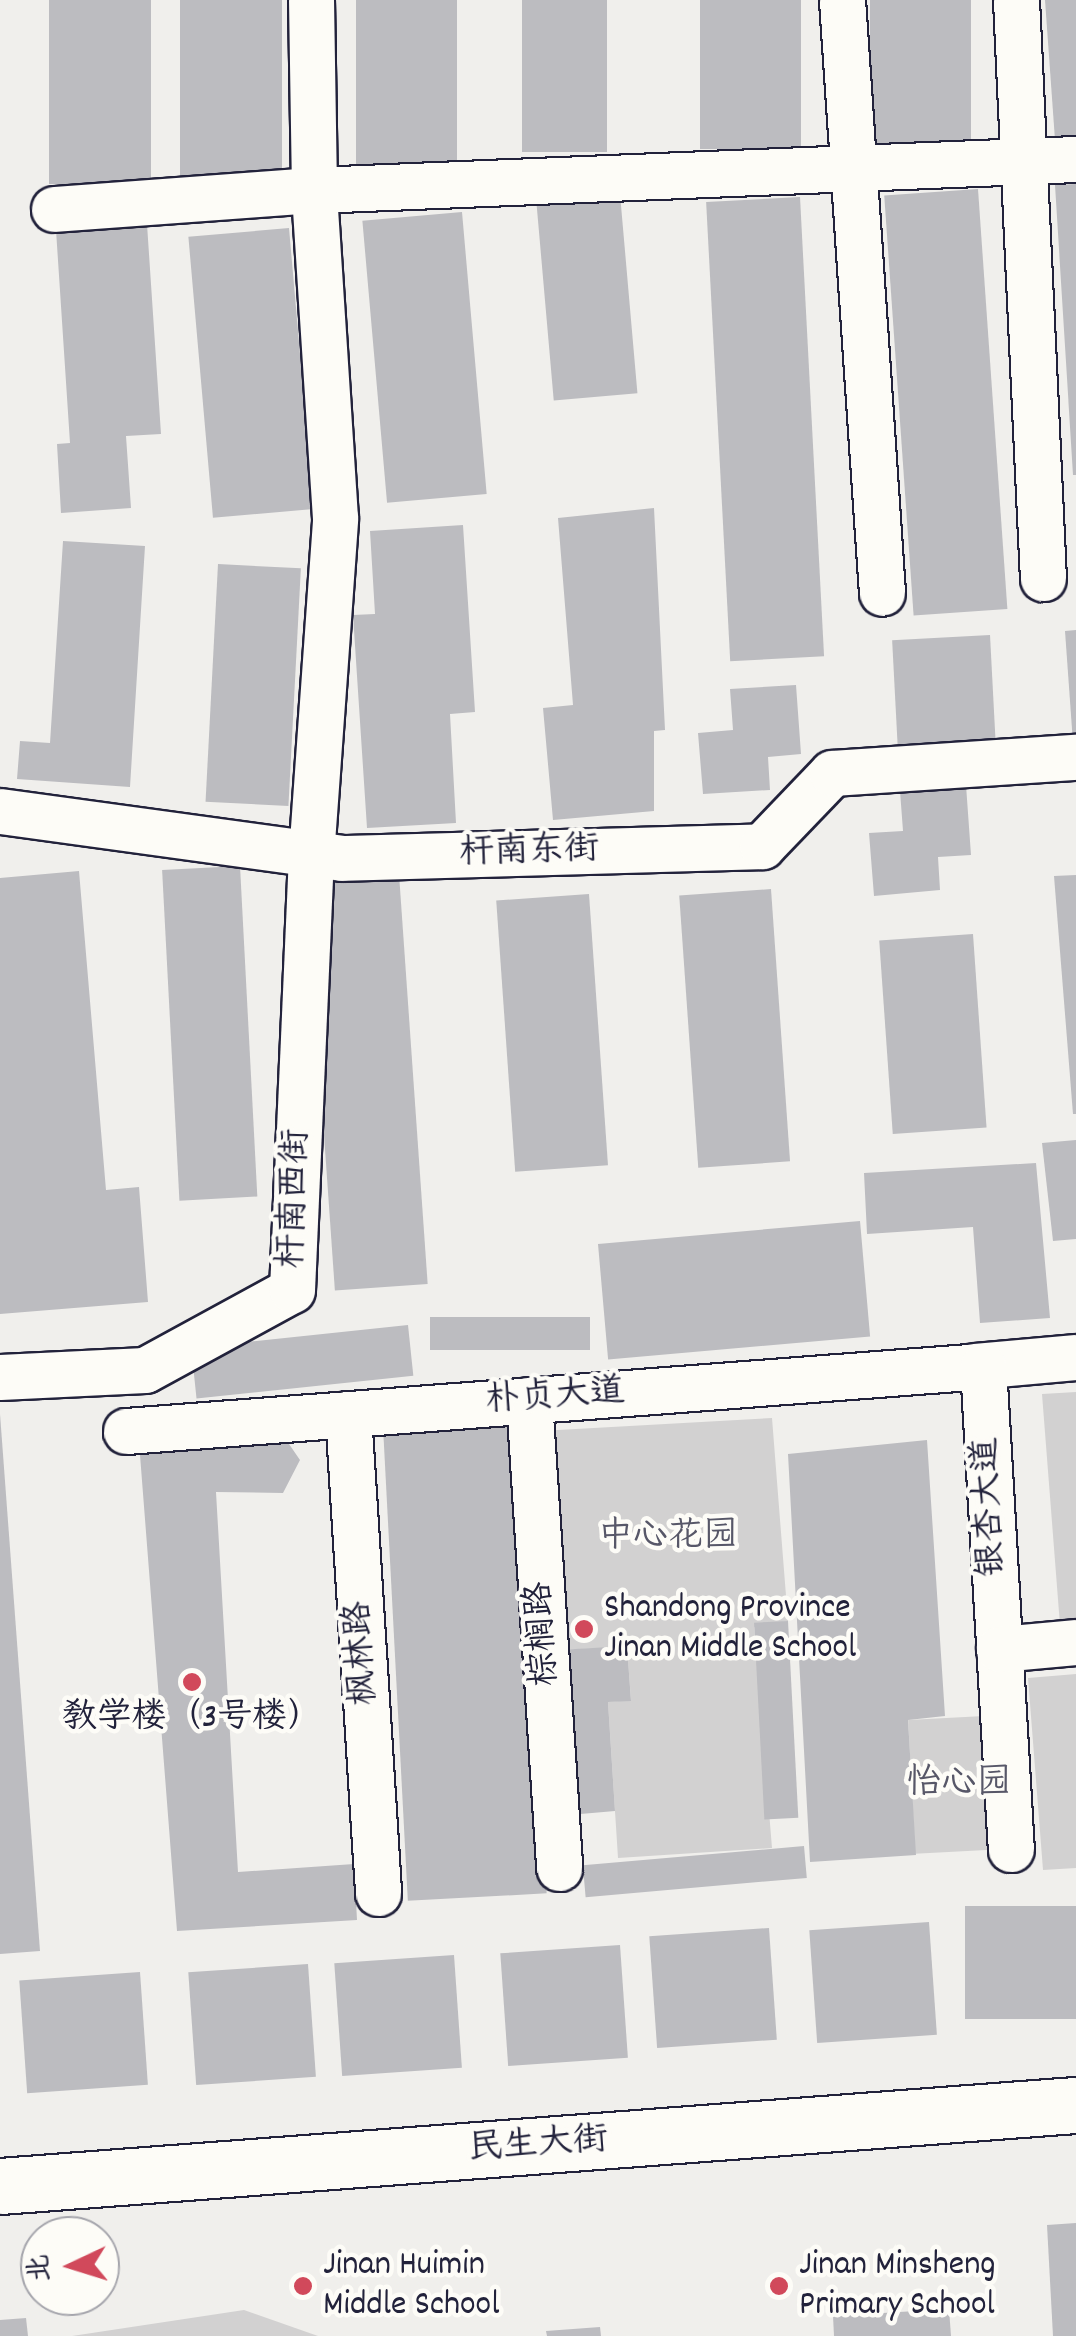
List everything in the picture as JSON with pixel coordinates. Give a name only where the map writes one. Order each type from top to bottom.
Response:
[{"type":"main road","name":"民生大街","points":[[0,2186],[1076,2105]]},
{"type":"street","points":[[310,856],[336,518],[314,190],[311,0]]},
{"type":"street","points":[[842,0],[850,168],[882,593]]},
{"type":"street","points":[[1016,0],[1028,162],[1043,578]]},
{"type":"street","points":[[54,209],[314,190],[1076,160]]},
{"type":"street","name":"杆南东街","points":[[0,812],[310,856],[762,846],[832,774],[1076,757]]},
{"type":"street","name":"杆南西街","points":[[0,1377],[145,1370],[292,1290],[310,856]]},
{"type":"street","name":"朴贞大道","points":[[126,1430],[1076,1357]]},
{"type":"street","name":"银杏大道","points":[[979,1366],[1011,1849]]},
{"type":"street","name":"棕榈路","points":[[529,1400],[558,1868]]},
{"type":"street","name":"枫林路","points":[[348,1414],[378,1893]]},
{"type":"street","points":[[999,1649],[1076,1642]]},
{"type":"green space","points":[[1076,1392],[1076,1624],[1060,1625],[1042,1394]]},
{"type":"green space","name":"中心花园","points":[[772,1418],[788,1621],[754,1627],[772,1848],[618,1858],[608,1702],[631,1700],[627,1647],[558,1650],[540,1431]]},
{"type":"green space","points":[[1076,1674],[1076,1868],[1043,1870],[1028,1678]]},
{"type":"green space","name":"怡心园","points":[[1003,1715],[1010,1849],[915,1854],[908,1720]]},
{"type":"green space","points":[[244,2310],[318,2336],[72,2336]]},
{"type":"building","points":[[49,0],[151,0],[151,184],[49,184]]},
{"type":"building","points":[[180,0],[282,0],[282,180],[180,180]]},
{"type":"building","points":[[356,0],[457,0],[457,166],[356,166]]},
{"type":"building","points":[[522,0],[607,0],[607,152],[522,152]]},
{"type":"building","points":[[700,0],[801,0],[801,149],[700,149]]},
{"type":"building","points":[[870,0],[971,0],[971,152],[870,152]]},
{"type":"building","points":[[1045,0],[1076,0],[1076,138],[1055,140]]},
{"type":"building","points":[[1076,184],[1076,475],[1073,475],[1055,185]]},
{"type":"building","points":[[978,189],[1007,609],[914,616],[884,196]]},
{"type":"building","points":[[620,194],[637,393],[554,401],[536,201]]},
{"type":"building","points":[[800,197],[824,656],[730,661],[706,202]]},
{"type":"building","points":[[462,212],[487,494],[387,503],[362,221]]},
{"type":"building","points":[[147,224],[161,434],[126,436],[131,508],[61,513],[57,444],[70,443],[56,230]]},
{"type":"building","points":[[289,228],[314,509],[213,518],[188,237]]},
{"type":"building","points":[[654,508],[665,730],[654,731],[654,811],[553,820],[543,708],[573,705],[558,518]]},
{"type":"building","points":[[463,525],[475,712],[450,714],[456,823],[367,828],[353,615],[375,614],[370,531]]},
{"type":"building","points":[[63,541],[145,546],[130,787],[17,779],[20,741],[50,743]]},
{"type":"building","points":[[218,564],[301,568],[288,806],[206,802]]},
{"type":"building","points":[[1076,630],[1076,743],[1073,743],[1065,631]]},
{"type":"building","points":[[990,635],[996,749],[898,754],[892,640]]},
{"type":"building","points":[[796,685],[801,754],[768,757],[770,790],[703,794],[698,733],[733,730],[730,689]]},
{"type":"building","points":[[966,785],[971,855],[938,857],[940,890],[874,896],[869,833],[903,831],[900,791]]},
{"type":"building","points":[[240,866],[257,1197],[179,1201],[162,870]]},
{"type":"building","points":[[79,871],[106,1190],[139,1187],[148,1302],[0,1314],[0,878]]},
{"type":"building","points":[[399,874],[428,1284],[335,1290],[306,880]]},
{"type":"building","points":[[1076,875],[1076,1114],[1073,1114],[1054,876]]},
{"type":"building","points":[[771,889],[790,1161],[698,1168],[679,895]]},
{"type":"building","points":[[589,894],[608,1165],[515,1172],[496,900]]},
{"type":"building","points":[[973,934],[987,1128],[893,1134],[879,941]]},
{"type":"building","points":[[1076,1140],[1076,1239],[1053,1241],[1042,1143]]},
{"type":"building","points":[[1036,1163],[1050,1318],[980,1323],[973,1227],[867,1234],[864,1173]]},
{"type":"building","points":[[860,1221],[870,1337],[608,1359],[598,1244]]},
{"type":"building","points":[[430,1317],[590,1317],[590,1350],[430,1350]]},
{"type":"building","points":[[408,1325],[413,1376],[197,1399],[191,1348]]},
{"type":"building","points":[[0,1414],[40,1951],[0,1954]]},
{"type":"building","points":[[522,1423],[547,1893],[408,1901],[383,1430]]},
{"type":"building","name":"教学楼（3号楼）","points":[[280,1431],[300,1460],[283,1493],[216,1492],[238,1872],[354,1864],[357,1920],[177,1931],[140,1455],[213,1448]]},
{"type":"building","points":[[927,1440],[945,1716],[908,1720],[916,1855],[810,1862],[788,1454]]},
{"type":"building","points":[[788,1621],[798,1818],[764,1820],[754,1623]]},
{"type":"building","points":[[627,1646],[631,1701],[608,1702],[615,1811],[569,1815],[558,1650]]},
{"type":"building","points":[[804,1846],[807,1878],[586,1897],[583,1865]]},
{"type":"building","points":[[965,1906],[1076,1906],[1076,2019],[965,2019]]},
{"type":"building","points":[[929,1922],[937,2035],[817,2043],[809,1930]]},
{"type":"building","points":[[769,1928],[777,2040],[657,2048],[649,1936]]},
{"type":"building","points":[[620,1945],[628,2058],[508,2066],[500,1953]]},
{"type":"building","points":[[454,1955],[462,2068],[342,2076],[334,1963]]},
{"type":"building","points":[[308,1964],[316,2077],[196,2085],[188,1972]]},
{"type":"building","points":[[140,1972],[148,2085],[27,2093],[19,1980]]},
{"type":"building","points":[[1076,2223],[1076,2336],[1053,2336],[1047,2225]]},
{"type":"building","points":[[949,2309],[951,2336],[834,2336],[833,2316]]},
{"type":"building","points":[[26,2318],[28,2336],[0,2336],[0,2320]]},
{"type":"building","points":[[600,2327],[601,2336],[547,2336],[546,2331]]},
{"type":"place","name":"Shandong Province Jinan Middle School","points":[[584,1629]]},
{"type":"place","name":"教学楼（3号楼）","points":[[192,1682]]},
{"type":"place","name":"Jinan Huimin Middle School","points":[[303,2286]]},
{"type":"place","name":"Jinan Minsheng Primary School","points":[[779,2286]]}]
